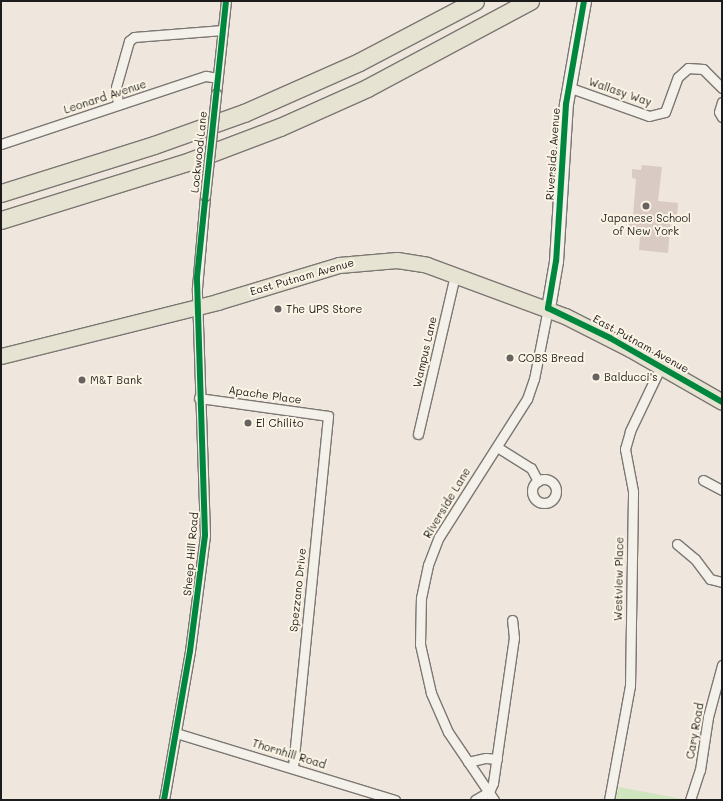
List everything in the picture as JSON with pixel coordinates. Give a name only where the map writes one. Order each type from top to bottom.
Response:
[{"type":"highway","points":[[1,193],[154,145],[244,113],[352,66],[475,1]]},
{"type":"highway","points":[[1,220],[63,202],[213,153],[302,118],[367,88],[530,1]]},
{"type":"highway","points":[[1,232],[24,224],[63,202]]},
{"type":"main road","name":"East Putnam Avenue","points":[[1,356],[198,306],[322,269],[363,260],[415,262],[548,308],[661,366],[722,402]]},
{"type":"street","name":"Lockwood Lane","points":[[198,306],[205,196],[226,1]]},
{"type":"street","name":"Riverside Avenue","points":[[548,308],[556,261],[568,87],[584,1]]},
{"type":"street","points":[[118,105],[116,87],[129,41],[134,37],[223,30]]},
{"type":"street","name":"Wallasy Way","points":[[568,87],[649,116],[665,112],[678,77],[688,68],[703,69],[722,88]]},
{"type":"street","name":"Leonard Avenue","points":[[1,144],[206,76],[217,78]]},
{"type":"street","points":[[722,102],[719,112],[722,117]]},
{"type":"street","name":"Wampus Lane","points":[[418,434],[455,275]]},
{"type":"street","name":"Sheep Hill Road","points":[[164,800],[176,733],[205,535],[198,398],[198,306]]},
{"type":"street","name":"Riverside Lane","points":[[492,796],[448,732],[430,693],[421,652],[419,613],[426,573],[436,542],[497,447],[531,388],[548,308]]},
{"type":"street","name":"Westview Place","points":[[609,800],[630,686],[633,491],[625,449],[630,431],[661,366]]},
{"type":"street","name":"Apache Place","points":[[198,398],[328,416]]},
{"type":"street","name":"Spezzano Drive","points":[[293,768],[328,416]]},
{"type":"street","points":[[497,447],[531,468],[538,481]]},
{"type":"street","points":[[703,480],[722,490]]},
{"type":"street","points":[[678,544],[695,559],[710,579],[722,582]]},
{"type":"street","points":[[475,800],[492,796],[514,638],[512,620]]},
{"type":"street","name":"Cary Road","points":[[690,800],[700,770],[708,717],[722,665]]},
{"type":"street","name":"Thornhill Road","points":[[176,733],[395,800]]},
{"type":"street","points":[[468,762],[486,758],[497,759]]},
{"type":"green space","points":[[619,787],[682,799],[615,800]]},
{"type":"building","name":"Japanese School of New York","points":[[642,165],[662,167],[658,201],[678,203],[677,218],[671,217],[668,253],[639,250],[640,235],[626,234],[627,215],[633,216],[636,179],[632,178],[632,169],[641,170]]},
{"type":"cycle path","points":[[164,800],[190,651],[205,535],[197,277],[226,1]]},
{"type":"cycle path","points":[[584,1],[566,104],[556,261],[548,308],[610,338],[722,402]]},
{"type":"place","name":"Japanese School of New York","points":[[646,206]]},
{"type":"place","name":"The UPS Store","points":[[278,309]]},
{"type":"place","name":"COBS Bread","points":[[510,358]]},
{"type":"place","name":"Balducci's","points":[[596,377]]},
{"type":"place","name":"M&T Bank","points":[[82,380]]},
{"type":"place","name":"El Chilito","points":[[248,423]]}]
